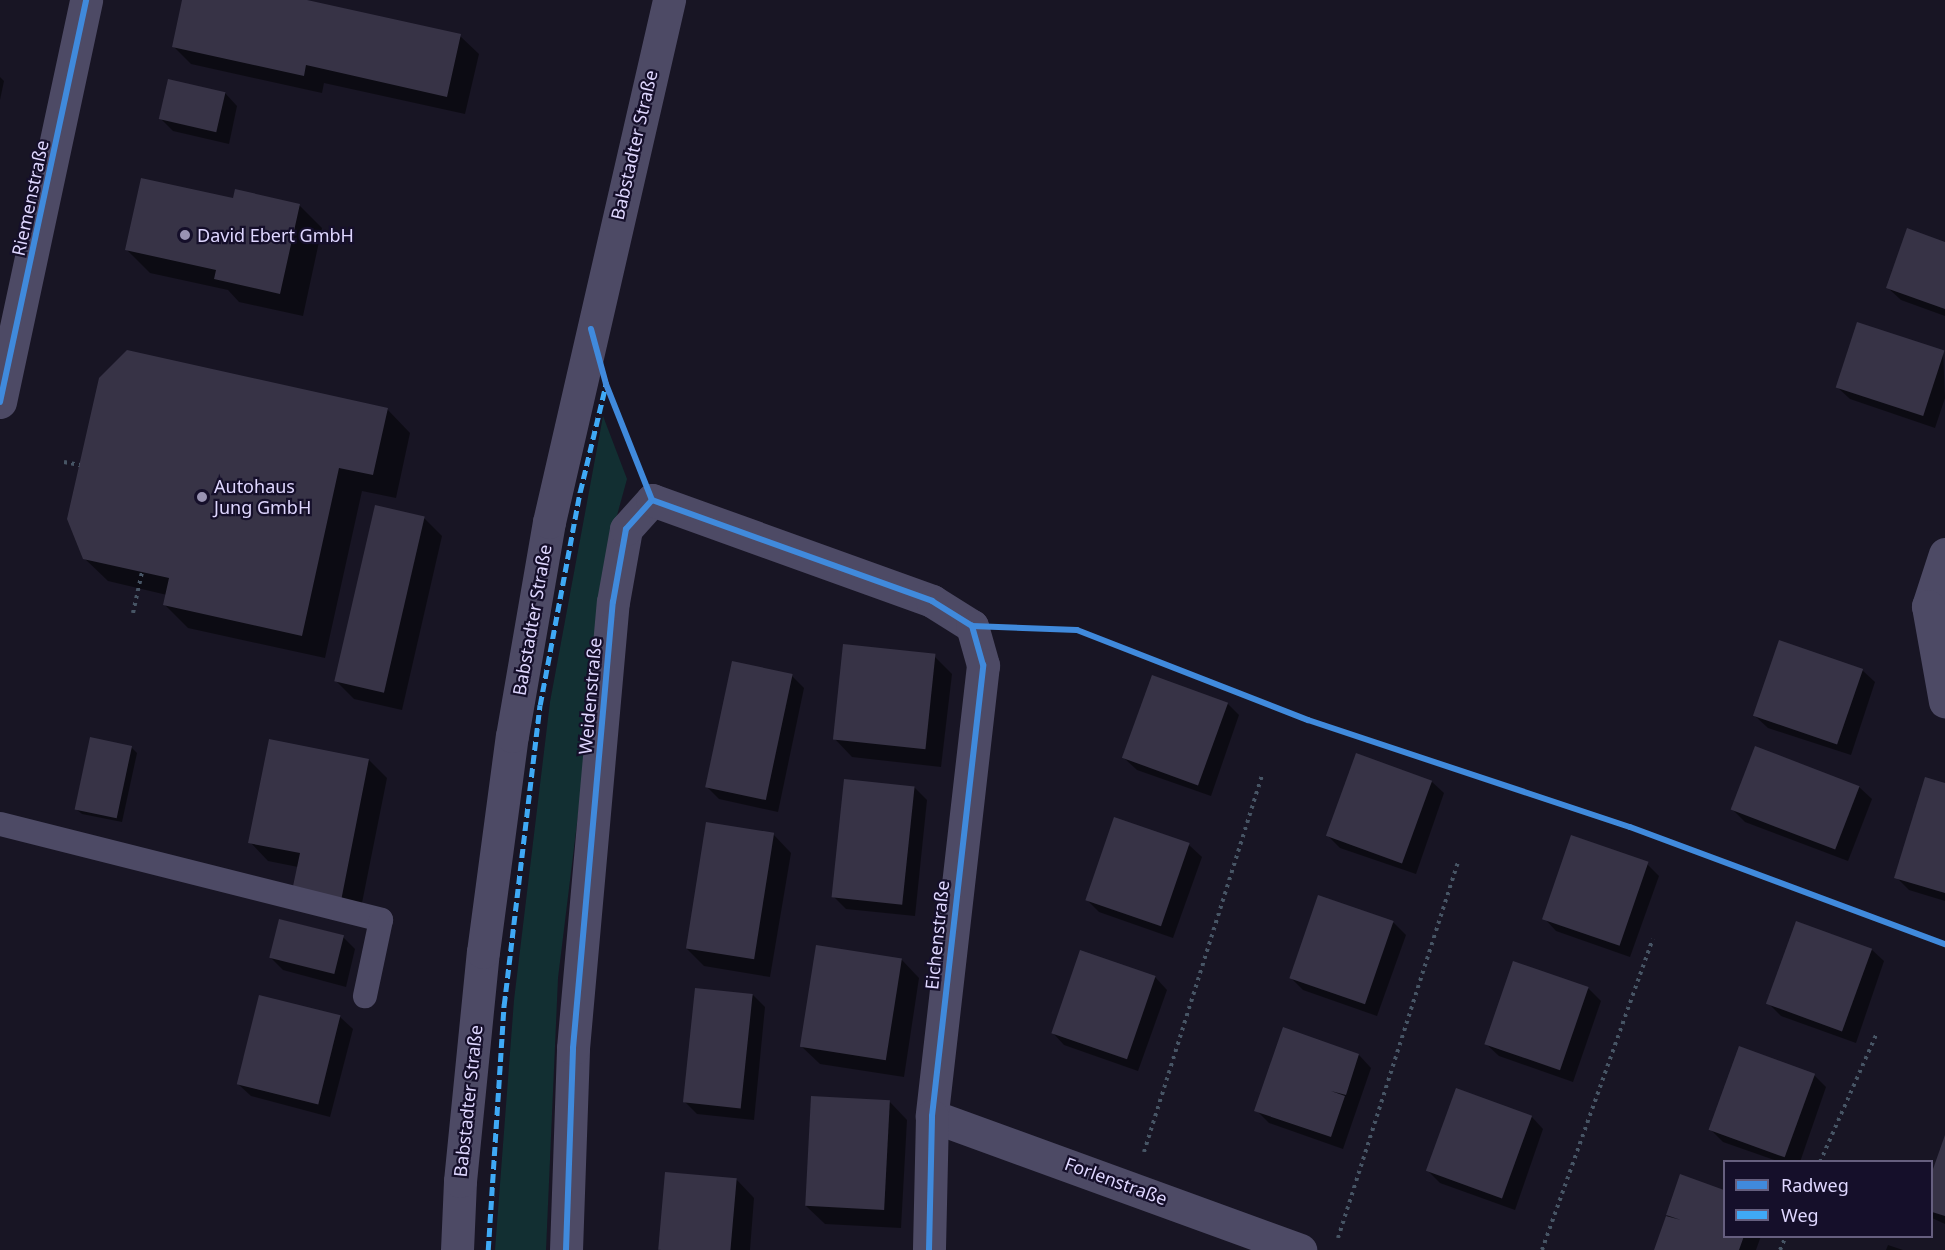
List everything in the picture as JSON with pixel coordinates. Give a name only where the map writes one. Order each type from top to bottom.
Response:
[{"type":"street","name":"Riemenstraße","points":[[0,398],[86,0]]},
{"type":"street","name":"Babstadter Straße","points":[[457,1250],[460,1181],[483,952],[512,736],[552,511],[669,0]]},
{"type":"street","name":"Weidenstraße","points":[[566,1250],[573,1048],[613,602],[626,529],[652,500],[932,601],[972,626]]},
{"type":"street","points":[[1945,554],[1928,606],[1945,700]]},
{"type":"street","name":"Eichenstraße","points":[[929,1250],[932,1116],[983,665],[972,626]]},
{"type":"street","name":"Forlenstraße","points":[[932,1116],[1133,1187],[1300,1250]]},
{"type":"lane","points":[[0,824],[381,920],[365,996]]},
{"type":"path","points":[[64,462],[80,465]]},
{"type":"path","points":[[133,613],[142,572]]},
{"type":"path","points":[[1133,1187],[1263,773]]},
{"type":"path","points":[[1334,1250],[1458,861]]},
{"type":"path","points":[[1542,1250],[1653,939]]},
{"type":"path","points":[[1820,1160],[1877,1033]]},
{"type":"green space","points":[[603,416],[627,479],[613,530],[558,978],[546,1250],[495,1250],[514,1000],[550,702]]},
{"type":"building","points":[[182,0],[307,0],[461,34],[447,97],[306,65],[304,76],[172,47]]},
{"type":"building","points":[[168,79],[225,92],[216,132],[159,119]]},
{"type":"building","points":[[141,178],[233,198],[235,189],[300,204],[280,294],[214,279],[216,270],[125,250]]},
{"type":"building","points":[[1907,228],[1945,242],[1945,309],[1886,288]]},
{"type":"building","points":[[1857,322],[1944,350],[1923,416],[1836,388]]},
{"type":"building","name":"Autohaus Jung GmbH","points":[[127,350],[388,408],[373,475],[339,468],[302,636],[163,605],[169,578],[83,559],[67,519],[99,378]]},
{"type":"building","points":[[375,505],[425,516],[384,693],[334,681]]},
{"type":"building","points":[[1779,640],[1863,669],[1837,745],[1753,716]]},
{"type":"building","points":[[843,644],[935,654],[925,749],[833,739]]},
{"type":"building","points":[[732,661],[793,674],[766,800],[705,787]]},
{"type":"building","points":[[1152,675],[1228,703],[1198,785],[1122,758]]},
{"type":"building","points":[[90,737],[132,746],[117,818],[75,809]]},
{"type":"building","points":[[269,739],[369,759],[341,901],[292,891],[300,853],[248,843]]},
{"type":"building","points":[[1755,746],[1860,786],[1835,850],[1731,809]]},
{"type":"building","points":[[1356,753],[1432,781],[1402,863],[1326,836]]},
{"type":"building","points":[[1925,777],[1945,783],[1945,893],[1894,878]]},
{"type":"building","points":[[844,779],[915,786],[902,905],[832,897]]},
{"type":"building","points":[[1114,817],[1190,843],[1161,926],[1085,900]]},
{"type":"building","points":[[706,822],[774,833],[754,959],[686,948]]},
{"type":"building","points":[[1571,835],[1649,862],[1620,946],[1542,919]]},
{"type":"building","points":[[1318,895],[1394,921],[1365,1004],[1289,978]]},
{"type":"building","points":[[279,919],[344,935],[334,974],[269,958]]},
{"type":"building","points":[[1796,921],[1872,949],[1842,1031],[1766,1004]]},
{"type":"building","points":[[816,945],[902,959],[886,1060],[800,1047]]},
{"type":"building","points":[[1080,950],[1156,976],[1127,1059],[1051,1033]]},
{"type":"building","points":[[1513,961],[1589,987],[1560,1070],[1484,1044]]},
{"type":"building","points":[[695,988],[753,994],[741,1108],[683,1102]]},
{"type":"building","points":[[259,995],[341,1015],[318,1105],[237,1084]]},
{"type":"building","points":[[1283,1027],[1359,1054],[1346,1095],[1331,1091],[1345,1096],[1331,1137],[1254,1111]]},
{"type":"building","points":[[1739,1046],[1815,1074],[1785,1157],[1709,1130]]},
{"type":"building","points":[[1456,1088],[1532,1116],[1502,1198],[1426,1171]]},
{"type":"building","points":[[811,1096],[890,1100],[884,1210],[805,1206]]},
{"type":"building","points":[[1945,1135],[1945,1216],[1933,1212],[1933,1169]]},
{"type":"building","points":[[665,1172],[737,1178],[730,1250],[658,1250]]},
{"type":"building","points":[[1680,1174],[1723,1190],[1723,1238],[1743,1238],[1739,1250],[1654,1250],[1666,1216],[1681,1220],[1666,1215]]},
{"type":"marked path","points":[[488,1250],[504,1005],[540,705],[580,492],[606,384]]},
{"type":"cycle path","points":[[0,402],[86,0]]},
{"type":"cycle path","points":[[591,329],[606,384],[652,500]]},
{"type":"cycle path","points":[[566,1250],[573,1048],[613,602],[626,529],[652,500],[932,601],[972,626]]},
{"type":"cycle path","points":[[972,626],[1077,630],[1308,720],[1630,827],[1945,944]]},
{"type":"cycle path","points":[[929,1250],[932,1116],[983,665],[972,626]]},
{"type":"place","name":"David Ebert GmbH","points":[[185,235]]},
{"type":"place","name":"Autohaus Jung GmbH","points":[[202,497]]}]
